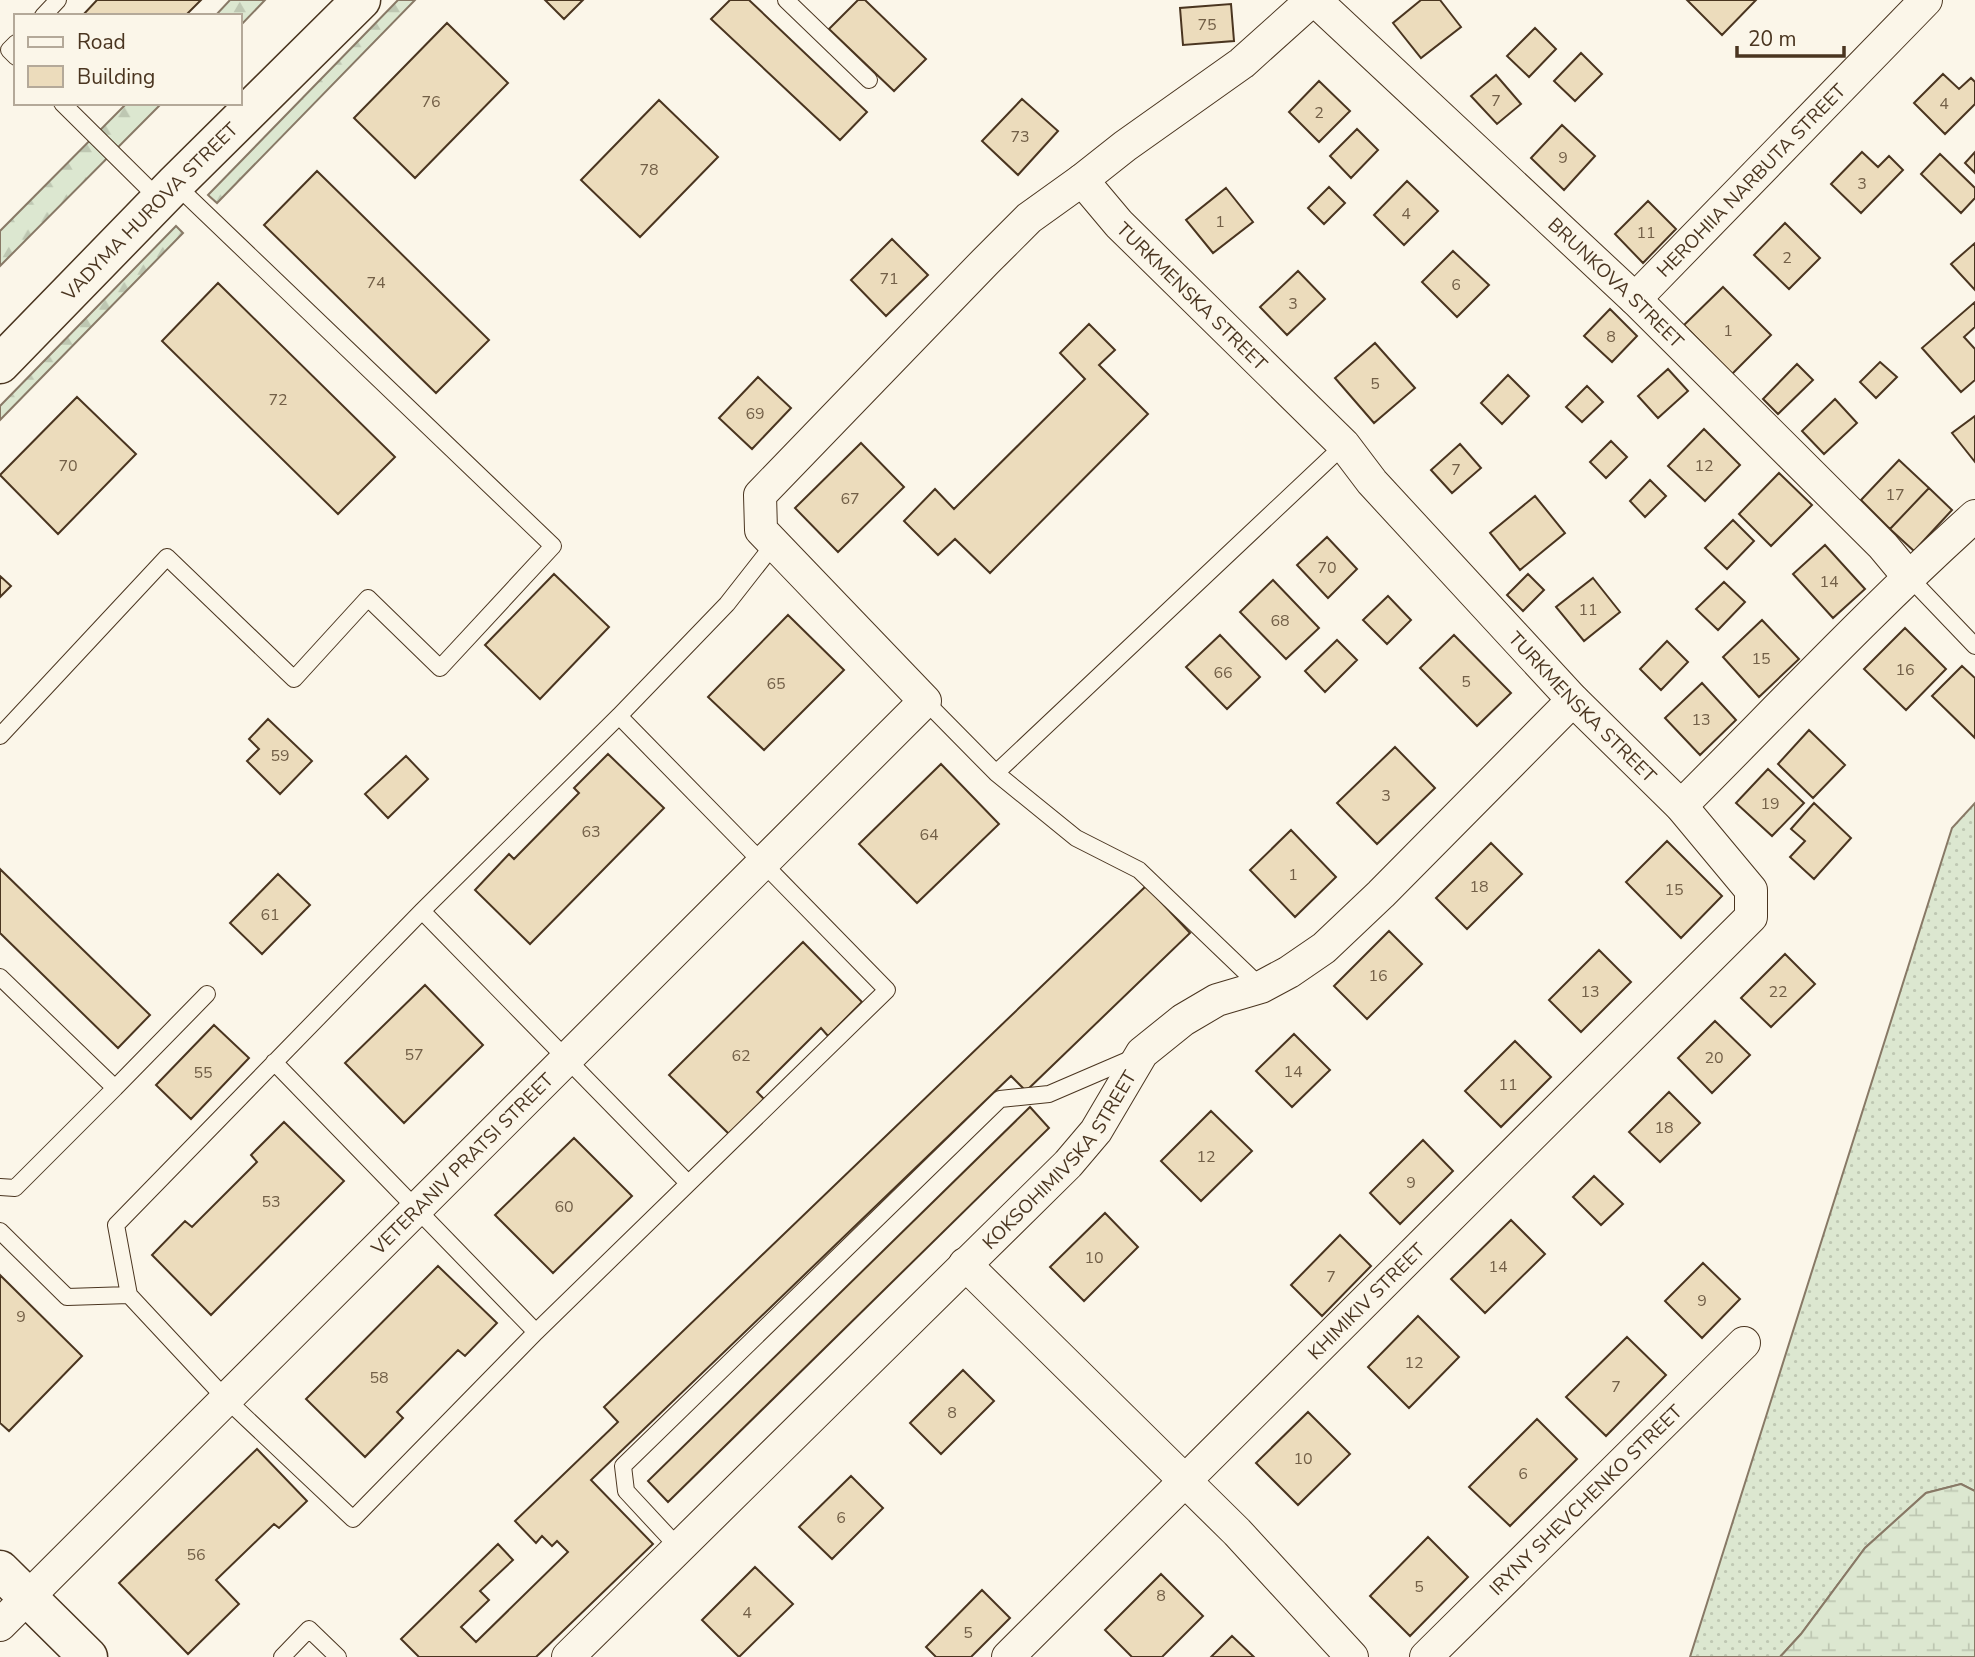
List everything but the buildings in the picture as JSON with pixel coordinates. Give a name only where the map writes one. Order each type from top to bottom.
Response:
[{"type":"street","name":"VADYMA HUROVA STREET","points":[[0,364],[167,192],[360,0]]},
{"type":"street","points":[[925,701],[761,530],[760,495],[1029,218],[1125,146],[1242,64],[1313,0]]},
{"type":"street","name":"BRUNKOVA STREET","points":[[1313,0],[1635,299],[1883,546],[1908,576]]},
{"type":"street","name":"HEROHIIA NARBUTA STREET","points":[[1635,299],[1926,0]]},
{"type":"street","name":"TURKMENSKA STREET","points":[[1082,180],[1119,224],[1344,445],[1372,482],[1573,700],[1681,806],[1751,890],[1751,917],[1723,944]]},
{"type":"street","points":[[1681,806],[1872,616],[1908,576],[1975,516]]},
{"type":"street","name":"KOKSOHIMIVSKA STREET","points":[[568,1657],[1068,1164],[1096,1131],[1142,1054],[1183,1020],[1217,1000],[1261,987],[1324,948],[1573,700]]},
{"type":"street","name":"VETERANIV PRATSI STREET","points":[[0,1625],[925,701]]},
{"type":"street","name":"KHIMIKIV STREET","points":[[1008,1657],[1723,944]]},
{"type":"street","points":[[965,1264],[1237,1532],[1352,1657]]},
{"type":"street","name":"IRYNY SHEVCHENKO STREET","points":[[1426,1657],[1744,1343]]},
{"type":"street","points":[[0,1570],[88,1657]]},
{"type":"lane","points":[[45,14],[58,0]]},
{"type":"lane","points":[[786,0],[869,80]]},
{"type":"lane","points":[[0,736],[167,557],[294,678],[368,598],[440,668],[553,546],[167,192],[64,105]]},
{"type":"lane","points":[[996,773],[1344,445]]},
{"type":"lane","points":[[619,716],[887,990],[536,1332],[353,1519],[226,1399],[129,1295],[116,1225],[422,911],[619,716],[727,604],[774,544]]},
{"type":"lane","points":[[1908,576],[1975,646]]},
{"type":"lane","points":[[925,701],[996,773],[1076,838],[1139,870],[1261,987]]},
{"type":"lane","points":[[422,911],[688,1183]]},
{"type":"lane","points":[[0,976],[115,1088]]},
{"type":"lane","points":[[0,1187],[15,1188],[207,994]]},
{"type":"lane","points":[[678,1547],[626,1492],[623,1466],[1000,1099],[1049,1094],[1142,1054]]},
{"type":"lane","points":[[274,1062],[536,1332]]},
{"type":"lane","points":[[0,1231],[67,1297],[129,1295]]},
{"type":"lane","points":[[282,1657],[309,1629],[338,1657]]},
{"type":"green space","points":[[230,0],[265,0],[242,24],[242,14],[217,14]]},
{"type":"green space","points":[[398,0],[415,0],[217,203],[208,195]]},
{"type":"green space","points":[[125,105],[160,105],[0,266],[0,231]]},
{"type":"green space","points":[[176,226],[183,233],[0,420],[0,406]]},
{"type":"green space","points":[[1975,803],[1975,1491],[1961,1484],[1926,1493],[1865,1548],[1801,1634],[1780,1657],[1690,1657],[1952,828]]},
{"type":"green space","points":[[1961,1484],[1975,1491],[1975,1657],[1780,1657],[1801,1634],[1865,1548],[1926,1493]]}]
